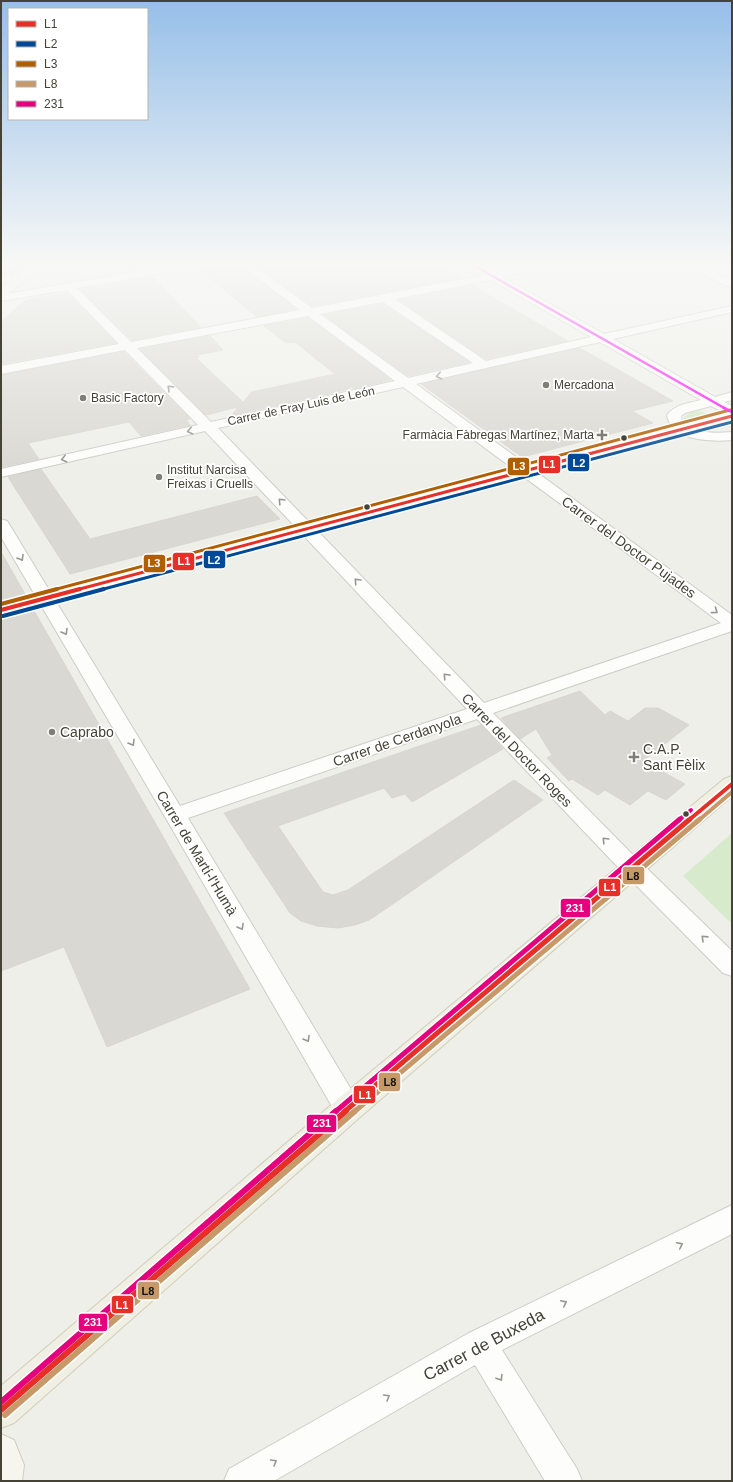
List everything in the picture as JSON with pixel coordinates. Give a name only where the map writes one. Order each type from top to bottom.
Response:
[{"type":"main road","points":[[1,1410],[348,1109],[732,784]]},
{"type":"main road","points":[[1,1453],[5,1465],[3,1481]]},
{"type":"street","name":"Carrer del Doctor Roges","points":[[116,334],[209,426],[480,712],[632,868],[732,966]]},
{"type":"street","points":[[1,370],[189,334]]},
{"type":"street","name":"Carrer del Doctor Pujades","points":[[340,334],[732,624]]},
{"type":"street","points":[[438,334],[484,365]]},
{"type":"street","points":[[593,334],[732,412]]},
{"type":"street","name":"Carrer de Fray Luis de León","points":[[1,473],[618,334]]},
{"type":"street","points":[[732,396],[711,400],[680,410],[674,415],[675,422],[683,429],[694,434],[707,437],[732,436]]},
{"type":"street","points":[[1,610],[526,472],[732,416]]},
{"type":"street","name":"Carrer de Martí-l'Humà","points":[[1,524],[175,814],[348,1109]]},
{"type":"street","name":"Carrer de Cerdanyola","points":[[175,814],[480,712],[732,624]]},
{"type":"street","name":"Carrer de Buxeda","points":[[241,1481],[480,1344],[732,1219]]},
{"type":"street","points":[[480,1344],[565,1481]]},
{"type":"green space","points":[[699,410],[709,415],[684,422],[683,418],[691,412]]},
{"type":"green space","points":[[732,833],[732,924],[683,876]]},
{"type":"building","points":[[1,334],[107,334],[116,343],[1,364]]},
{"type":"building","points":[[126,334],[163,334],[132,340]]},
{"type":"building","points":[[275,334],[330,334],[391,380],[354,389],[349,385],[350,389],[231,416],[238,407],[206,415],[140,349],[210,336],[223,350],[197,355],[199,357],[196,358],[243,402],[252,392],[335,374],[295,342],[286,343]]},
{"type":"building","points":[[350,334],[428,334],[469,362],[408,376]]},
{"type":"building","points":[[449,334],[556,334],[568,341],[486,359]]},
{"type":"building","points":[[580,348],[673,401],[632,411],[653,423],[522,457],[421,384]]},
{"type":"building","name":"Basic Factory","points":[[124,352],[190,419],[186,420],[190,425],[141,436],[129,422],[28,443],[39,459],[1,467],[1,375]]},
{"type":"building","points":[[41,469],[90,539],[257,496],[280,519],[70,574],[8,477]]},
{"type":"building","points":[[1,552],[26,596],[1,602]]},
{"type":"building","points":[[33,609],[250,989],[107,1047],[64,947],[1,971],[1,617]]},
{"type":"building","points":[[580,691],[605,715],[610,711],[628,721],[645,708],[658,708],[689,725],[643,761],[685,784],[666,800],[648,791],[630,805],[605,790],[598,795],[572,779],[569,781],[547,758],[552,755],[536,729],[520,739],[501,718]]},
{"type":"building","points":[[481,725],[503,749],[412,802],[405,794],[392,798],[384,788],[278,826],[323,892],[333,895],[348,890],[514,780],[543,800],[369,920],[355,925],[338,928],[317,926],[301,921],[290,913],[224,813]]},
{"type":"transit line","points":[[595,334],[732,412]]},
{"type":"transit line","name":"L3","points":[[1,604],[730,410]]},
{"type":"transit line","name":"L1","points":[[1,610],[732,416]]},
{"type":"transit line","name":"L2","points":[[3,616],[732,422]]},
{"type":"transit line","name":"L1","points":[[1,1410],[348,1109],[732,784]]},
{"type":"transit line","name":"L8","points":[[5,1415],[352,1114],[732,792]]},
{"type":"transit line","name":"231","points":[[1,1402],[344,1104],[691,810]]},
{"type":"place","name":"Mercadona","points":[[546,385]]},
{"type":"place","name":"Basic Factory","points":[[83,398]]},
{"type":"place","name":"Farmàcia Fàbregas Martínez, Marta","points":[[602,435]]},
{"type":"place","name":"Institut Narcisa Freixas i Cruells","points":[[159,477]]},
{"type":"place","name":"Caprabo","points":[[52,732]]},
{"type":"place","name":"C.A.P. Sant Fèlix","points":[[634,757]]}]
